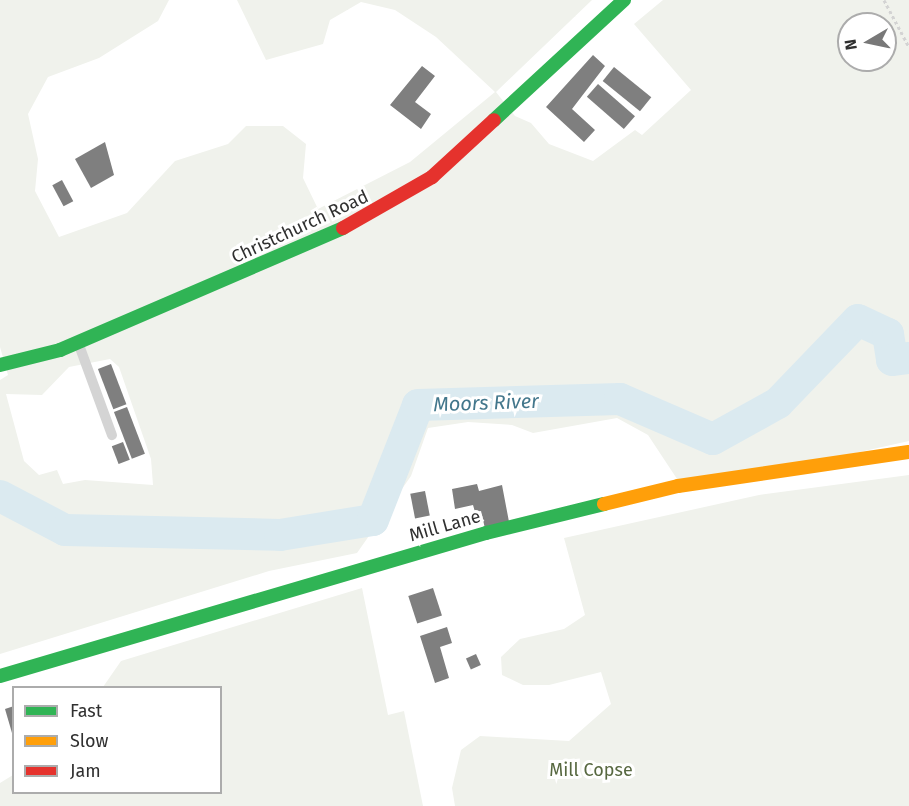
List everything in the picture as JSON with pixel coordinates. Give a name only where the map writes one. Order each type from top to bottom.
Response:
[{"type":"street","name":"Christchurch Road","points":[[0,364],[78,342],[371,216],[432,177],[624,0]]},
{"type":"street","name":"Mill Lane","points":[[0,676],[486,533],[678,486],[909,452]]},
{"type":"lane","points":[[78,342],[111,435]]},
{"type":"path","points":[[884,0],[909,47]]},
{"type":"green space","points":[[0,0],[169,0],[158,21],[99,58],[48,77],[28,114],[38,159],[35,191],[59,237],[127,213],[175,161],[228,144],[246,126],[283,126],[306,144],[303,178],[318,209],[410,162],[495,92],[436,37],[395,10],[361,2],[330,20],[323,44],[266,60],[237,0],[592,0],[496,92],[515,116],[531,123],[549,144],[593,161],[635,130],[642,135],[691,90],[634,24],[663,0],[909,0],[909,441],[685,491],[648,435],[617,418],[533,433],[512,425],[468,422],[428,428],[411,476],[357,553],[269,571],[0,654],[0,380],[8,375],[0,347]],"holes":[[[110,359],[119,367],[151,459],[153,485],[85,480],[63,484],[57,470],[39,475],[24,461],[6,394],[42,395],[69,367]]]},
{"type":"green space","name":"Mill Copse","points":[[909,475],[909,806],[455,806],[452,788],[461,750],[480,736],[569,741],[611,704],[601,672],[549,685],[523,685],[502,675],[501,657],[520,639],[564,629],[585,615],[564,538],[759,495]]},
{"type":"green space","points":[[362,588],[388,715],[404,711],[423,806],[0,806],[0,783],[12,776],[12,794],[222,794],[222,686],[104,686],[121,661]]},
{"type":"building","points":[[593,55],[605,66],[572,109],[595,130],[584,142],[546,107]]},
{"type":"building","points":[[422,66],[435,76],[415,102],[431,114],[421,129],[390,105]]},
{"type":"building","points":[[614,67],[651,97],[640,111],[603,81]]},
{"type":"building","points":[[598,84],[635,116],[624,129],[587,97]]},
{"type":"building","points":[[105,142],[114,175],[91,188],[75,159]]},
{"type":"building","points":[[62,180],[73,201],[64,206],[52,185]]},
{"type":"building","points":[[111,364],[126,404],[113,409],[98,369]]},
{"type":"building","points":[[127,407],[145,454],[132,459],[114,412]]},
{"type":"building","points":[[123,442],[130,460],[119,464],[112,446]]},
{"type":"building","points":[[477,484],[479,491],[502,485],[510,527],[486,533],[481,511],[475,512],[473,505],[455,509],[452,489]]},
{"type":"building","points":[[425,491],[430,516],[415,518],[410,494]]},
{"type":"building","points":[[433,588],[442,616],[417,624],[408,596]]},
{"type":"building","points":[[447,627],[452,643],[440,647],[449,678],[435,683],[420,636]]},
{"type":"building","points":[[476,654],[481,665],[471,669],[466,658]]},
{"type":"building","points":[[12,707],[12,733],[5,709]]},
{"type":"waterway","name":"Moors River","points":[[0,496],[65,530],[280,535],[373,520],[418,405],[620,399],[713,439],[778,403],[858,320],[888,334],[892,360],[909,358]]},
{"type":"traffic: fast","points":[[494,120],[624,0]]},
{"type":"traffic: fast","points":[[0,365],[60,350],[343,228]]},
{"type":"traffic: fast","points":[[0,676],[486,533],[604,504]]},
{"type":"traffic: slow","points":[[604,504],[678,486],[909,452]]},
{"type":"traffic: jam","points":[[343,228],[432,177],[494,120]]}]
